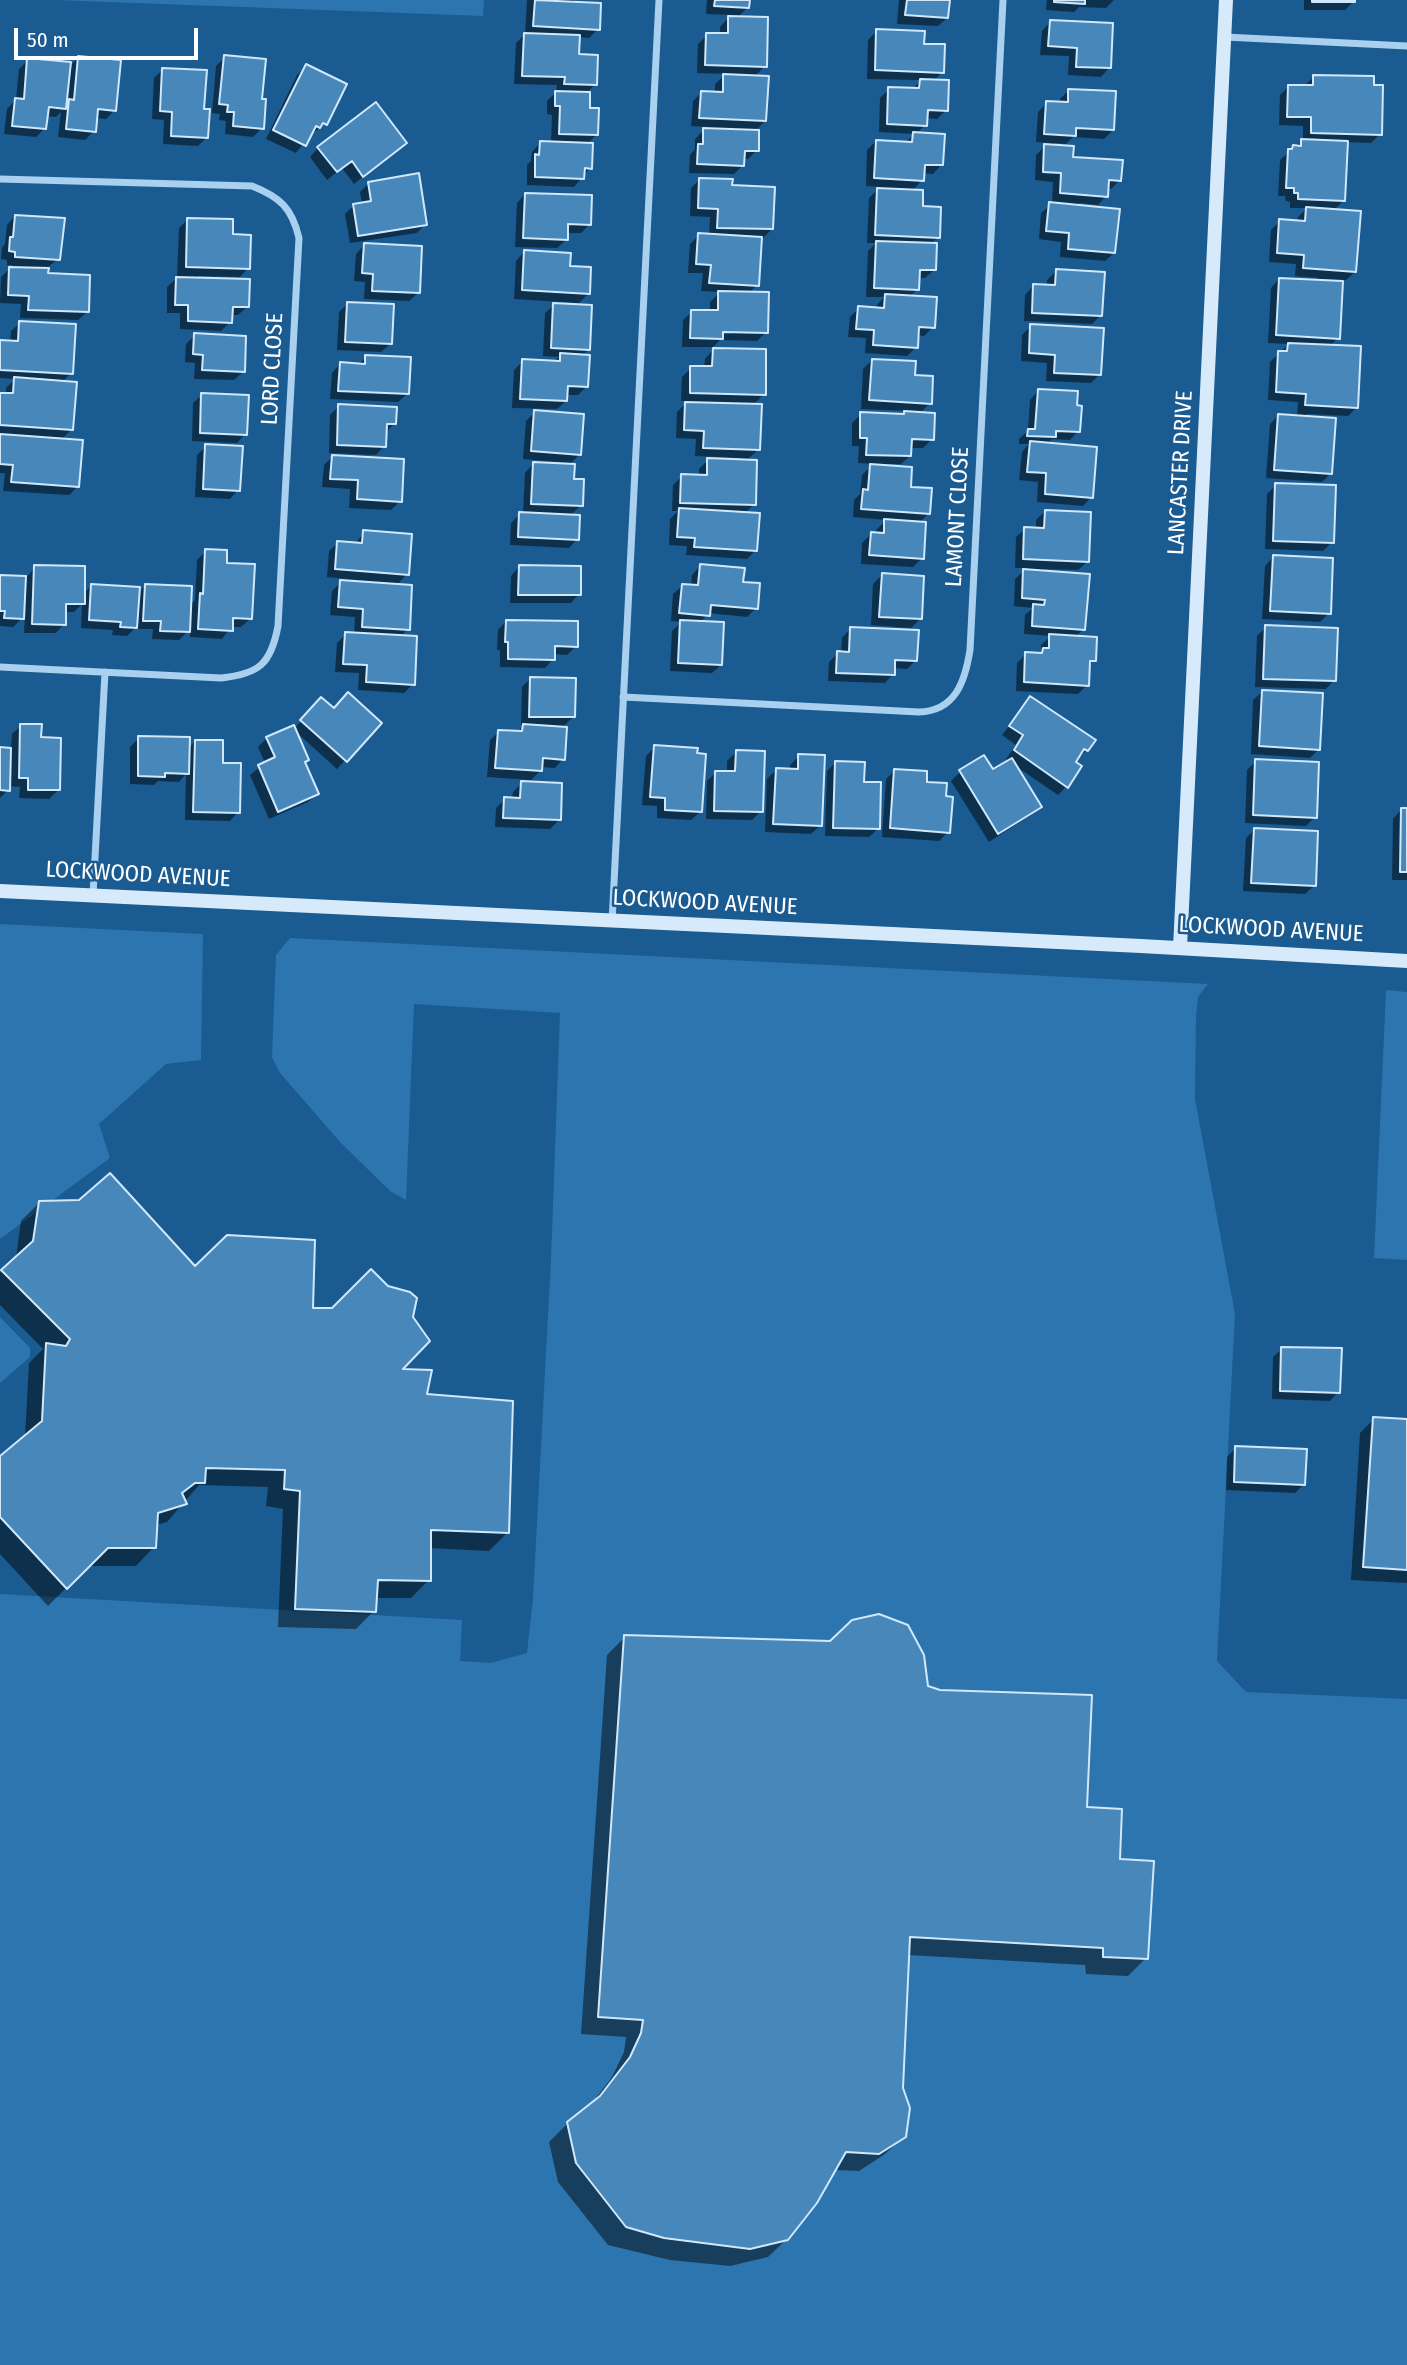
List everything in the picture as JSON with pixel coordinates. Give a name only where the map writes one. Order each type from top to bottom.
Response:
[{"type":"street","points":[[612,922],[659,0]]},
{"type":"street","name":"LAMONT CLOSE","points":[[623,696],[929,712],[953,699],[961,688],[967,672],[970,650],[1003,0]]},
{"type":"street","name":"LANCASTER DRIVE","points":[[1181,948],[1226,0]]},
{"type":"street","points":[[1225,37],[1407,46]]},
{"type":"street","name":"LORD CLOSE","points":[[0,179],[252,186],[276,197],[285,205],[295,221],[299,237],[278,626],[274,649],[265,663],[251,672],[221,678],[0,667]]},
{"type":"street","points":[[93,896],[105,672]]},
{"type":"street","name":"LOCKWOOD AVENUE","points":[[0,891],[1407,961]]},
{"type":"shaded area","points":[[56,0],[484,0],[483,16]]},
{"type":"shaded area","points":[[0,924],[203,934],[201,1060],[166,1064],[99,1124],[110,1158],[0,1239]]},
{"type":"shaded area","points":[[290,938],[1208,984],[1198,997],[1195,1099],[1235,1314],[1217,1661],[1246,1692],[1407,1699],[1407,2365],[0,2365],[0,1594],[462,1620],[460,1661],[491,1663],[527,1653],[533,1598],[551,1259],[560,1013],[414,1004],[406,1200],[390,1191],[340,1142],[280,1073],[272,1057],[276,955]]},
{"type":"shaded area","points":[[1386,990],[1407,992],[1407,1260],[1374,1258]]},
{"type":"shaded area","points":[[0,1317],[30,1348],[30,1357],[0,1383]]},
{"type":"building","points":[[535,0],[601,3],[600,30],[533,26]]},
{"type":"building","points":[[715,0],[750,0],[749,8],[714,6]]},
{"type":"building","points":[[907,0],[950,0],[948,18],[905,15]]},
{"type":"building","points":[[1085,0],[1085,4],[1054,2]]},
{"type":"building","points":[[1355,0],[1355,2],[1312,2]]},
{"type":"building","points":[[728,16],[768,17],[767,67],[705,65],[706,33],[728,33]]},
{"type":"building","points":[[1050,20],[1113,23],[1111,68],[1076,67],[1077,48],[1048,46]]},
{"type":"building","points":[[876,29],[925,31],[924,44],[945,44],[944,73],[875,70]]},
{"type":"building","points":[[524,33],[580,35],[579,54],[598,55],[597,85],[564,84],[565,77],[522,76]]},
{"type":"building","points":[[224,55],[266,59],[262,99],[266,99],[264,129],[233,126],[234,112],[227,112],[228,105],[219,104]]},
{"type":"building","points":[[78,56],[121,60],[116,111],[98,109],[96,132],[66,129],[69,99],[74,100]]},
{"type":"building","points":[[27,58],[71,62],[66,109],[49,107],[46,129],[12,126],[15,98],[24,99]]},
{"type":"building","points":[[306,64],[347,84],[327,125],[323,123],[320,128],[316,126],[306,146],[273,130]]},
{"type":"building","points":[[162,68],[207,70],[204,109],[210,109],[208,138],[171,136],[172,112],[160,111]]},
{"type":"building","points":[[723,74],[769,76],[766,121],[699,118],[701,91],[723,92]]},
{"type":"building","points":[[1313,75],[1374,76],[1374,85],[1383,85],[1382,135],[1311,133],[1311,117],[1287,117],[1288,85],[1313,85]]},
{"type":"building","points":[[920,79],[949,80],[948,111],[928,110],[927,126],[887,124],[888,87],[919,88]]},
{"type":"building","points":[[1068,89],[1116,91],[1114,130],[1076,128],[1076,136],[1044,134],[1046,101],[1068,102]]},
{"type":"building","points":[[555,91],[590,92],[590,108],[599,108],[598,135],[559,134],[560,106],[555,106]]},
{"type":"building","points":[[376,102],[407,143],[363,177],[352,161],[337,172],[317,147]]},
{"type":"building","points":[[703,128],[759,130],[759,151],[745,151],[744,166],[697,164],[698,144],[703,144]]},
{"type":"building","points":[[913,132],[945,134],[943,165],[925,165],[924,181],[874,178],[876,140],[912,142]]},
{"type":"building","points":[[1301,139],[1348,141],[1345,201],[1298,199],[1294,188],[1286,188],[1288,149],[1292,149],[1293,145],[1301,146]]},
{"type":"building","points":[[540,141],[593,143],[592,169],[585,168],[584,179],[535,177],[535,154],[539,155]]},
{"type":"building","points":[[1044,144],[1074,146],[1073,157],[1123,160],[1121,181],[1109,180],[1108,197],[1060,193],[1061,173],[1043,172]]},
{"type":"building","points":[[419,173],[427,225],[358,236],[353,204],[371,201],[368,182]]},
{"type":"building","points":[[699,178],[733,179],[732,185],[775,187],[773,229],[717,228],[718,209],[698,208]]},
{"type":"building","points":[[877,188],[923,190],[923,206],[941,207],[940,238],[875,235]]},
{"type":"building","points":[[525,193],[592,195],[591,225],[568,224],[568,240],[523,238]]},
{"type":"building","points":[[1049,202],[1120,209],[1115,253],[1068,249],[1069,233],[1046,231]]},
{"type":"building","points":[[1306,207],[1361,211],[1356,272],[1303,268],[1304,255],[1277,253],[1279,219],[1305,221]]},
{"type":"building","points":[[15,215],[65,218],[60,260],[15,257],[15,252],[9,251]]},
{"type":"building","points":[[187,218],[233,219],[233,234],[251,235],[250,269],[186,267]]},
{"type":"building","points":[[698,233],[762,237],[759,286],[709,283],[711,265],[696,264]]},
{"type":"building","points":[[876,241],[937,243],[936,270],[920,270],[919,290],[874,288]]},
{"type":"building","points":[[364,243],[422,246],[420,293],[372,291],[373,274],[362,273]]},
{"type":"building","points":[[524,250],[571,253],[570,266],[591,267],[590,294],[522,290]]},
{"type":"building","points":[[9,267],[49,268],[48,273],[90,275],[89,312],[28,310],[29,296],[8,295]]},
{"type":"building","points":[[1056,269],[1105,272],[1102,316],[1032,313],[1033,284],[1055,285]]},
{"type":"building","points":[[176,277],[250,279],[249,307],[233,307],[232,323],[188,321],[188,305],[175,305]]},
{"type":"building","points":[[1279,278],[1343,281],[1340,339],[1276,335]]},
{"type":"building","points":[[718,291],[769,292],[768,333],[723,332],[723,339],[690,338],[691,310],[718,310]]},
{"type":"building","points":[[885,294],[937,297],[935,328],[919,327],[918,348],[873,345],[874,330],[856,329],[858,306],[884,308]]},
{"type":"building","points":[[347,302],[394,304],[392,344],[345,342]]},
{"type":"building","points":[[553,303],[592,305],[590,350],[551,348]]},
{"type":"building","points":[[19,321],[76,324],[73,374],[0,370],[0,340],[18,341]]},
{"type":"building","points":[[1030,324],[1104,328],[1101,375],[1054,373],[1055,355],[1029,353]]},
{"type":"building","points":[[194,333],[246,336],[245,372],[202,370],[203,355],[193,354]]},
{"type":"building","points":[[1288,343],[1361,346],[1358,408],[1305,405],[1306,394],[1276,392],[1278,351],[1287,351]]},
{"type":"building","points":[[713,348],[766,349],[766,395],[690,393],[690,366],[712,366]]},
{"type":"building","points":[[560,353],[590,355],[588,387],[568,386],[567,401],[520,399],[522,359],[560,361]]},
{"type":"building","points":[[365,355],[411,357],[409,394],[338,391],[340,362],[365,364]]},
{"type":"building","points":[[872,359],[916,361],[915,375],[933,376],[932,404],[869,400]]},
{"type":"building","points":[[14,377],[77,382],[73,430],[0,425],[0,393],[13,393]]},
{"type":"building","points":[[1038,389],[1078,391],[1077,405],[1082,406],[1080,432],[1056,431],[1056,437],[1027,436],[1028,429],[1035,429]]},
{"type":"building","points":[[201,393],[249,395],[247,435],[200,433]]},
{"type":"building","points":[[685,402],[762,404],[760,450],[703,448],[704,431],[684,430]]},
{"type":"building","points":[[338,404],[397,407],[396,424],[387,424],[386,447],[337,445]]},
{"type":"building","points":[[534,410],[584,414],[581,455],[531,451]]},
{"type":"building","points":[[904,411],[935,413],[934,440],[912,439],[911,456],[866,455],[867,438],[860,438],[860,412],[904,414]]},
{"type":"building","points":[[1278,414],[1336,418],[1332,474],[1274,470]]},
{"type":"building","points":[[0,434],[83,440],[79,487],[11,482],[13,465],[0,464]]},
{"type":"building","points":[[1030,441],[1097,447],[1093,498],[1045,494],[1046,473],[1027,472]]},
{"type":"building","points":[[205,444],[243,446],[240,491],[203,489]]},
{"type":"building","points":[[332,455],[404,459],[402,502],[357,499],[358,480],[330,479]]},
{"type":"building","points":[[707,458],[757,460],[756,505],[680,503],[681,474],[707,475]]},
{"type":"building","points":[[533,462],[575,464],[574,479],[584,479],[583,506],[531,504]]},
{"type":"building","points":[[870,464],[912,467],[911,487],[932,488],[930,514],[861,509],[863,489],[868,490]]},
{"type":"building","points":[[1275,483],[1336,485],[1334,543],[1273,541]]},
{"type":"building","points":[[679,508],[760,513],[757,551],[694,547],[695,538],[677,537]]},
{"type":"building","points":[[1045,510],[1091,512],[1089,562],[1023,559],[1024,527],[1044,528]]},
{"type":"building","points":[[519,512],[580,515],[579,540],[518,537]]},
{"type":"building","points":[[884,519],[926,522],[924,559],[869,555],[871,532],[884,533]]},
{"type":"building","points":[[363,530],[412,534],[409,575],[335,569],[337,541],[362,543]]},
{"type":"building","points":[[205,549],[227,550],[227,563],[255,564],[252,619],[233,618],[233,631],[198,629]]},
{"type":"building","points":[[1273,555],[1333,558],[1331,614],[1270,611]]},
{"type":"building","points":[[700,564],[745,568],[743,582],[760,583],[758,609],[711,605],[710,616],[679,613],[682,584],[698,585]]},
{"type":"building","points":[[34,565],[85,566],[85,604],[66,604],[66,625],[32,624]]},
{"type":"building","points":[[519,565],[581,566],[581,595],[518,595]]},
{"type":"building","points":[[1023,569],[1090,574],[1085,630],[1032,626],[1033,604],[1044,605],[1045,600],[1022,598]]},
{"type":"building","points":[[882,573],[924,576],[922,619],[879,617]]},
{"type":"building","points":[[0,575],[26,576],[24,619],[4,618],[5,611],[0,611]]},
{"type":"building","points":[[340,580],[412,585],[410,630],[362,627],[363,609],[338,607]]},
{"type":"building","points":[[91,584],[140,587],[137,628],[120,627],[121,622],[89,620]]},
{"type":"building","points":[[145,584],[192,586],[190,632],[160,631],[161,621],[143,621]]},
{"type":"building","points":[[506,620],[578,621],[578,647],[555,646],[555,660],[508,659],[508,642],[505,642]]},
{"type":"building","points":[[680,620],[724,622],[722,665],[678,663]]},
{"type":"building","points":[[1265,625],[1338,628],[1336,681],[1263,679]]},
{"type":"building","points":[[850,627],[919,630],[917,661],[895,660],[895,675],[836,673],[837,651],[849,652]]},
{"type":"building","points":[[345,632],[417,636],[415,685],[366,682],[367,665],[343,664]]},
{"type":"building","points":[[1049,634],[1097,637],[1096,661],[1090,661],[1089,686],[1024,682],[1025,652],[1042,653],[1043,648],[1049,648]]},
{"type":"building","points":[[530,677],[576,678],[575,717],[529,717]]},
{"type":"building","points":[[1262,690],[1323,693],[1320,750],[1259,746]]},
{"type":"building","points":[[348,692],[382,723],[347,762],[300,720],[321,697],[334,708]]},
{"type":"building","points":[[1030,696],[1096,740],[1088,751],[1084,749],[1076,762],[1082,766],[1068,788],[1014,750],[1023,735],[1009,726]]},
{"type":"building","points":[[20,724],[42,724],[41,737],[61,738],[60,790],[28,790],[28,778],[19,778]]},
{"type":"building","points":[[523,724],[567,727],[565,760],[543,758],[542,771],[495,768],[498,730],[522,731]]},
{"type":"building","points":[[294,725],[309,760],[305,762],[319,794],[278,812],[258,765],[275,757],[266,737]]},
{"type":"building","points":[[138,736],[190,737],[189,774],[138,776]]},
{"type":"building","points":[[195,740],[223,740],[223,763],[241,763],[240,813],[193,812]]},
{"type":"building","points":[[654,745],[698,748],[697,753],[706,754],[702,812],[665,810],[665,798],[650,797]]},
{"type":"building","points":[[0,747],[11,748],[10,791],[0,790]]},
{"type":"building","points":[[736,750],[765,751],[763,812],[714,811],[715,771],[735,771]]},
{"type":"building","points":[[798,754],[825,755],[822,826],[773,824],[776,768],[798,769]]},
{"type":"building","points":[[984,755],[993,769],[1012,758],[1042,807],[998,834],[959,770]]},
{"type":"building","points":[[1255,759],[1319,762],[1317,818],[1253,815]]},
{"type":"building","points":[[835,761],[865,762],[864,782],[881,782],[880,829],[833,828]]},
{"type":"building","points":[[894,769],[927,771],[927,782],[947,783],[946,796],[953,797],[950,833],[890,828]]},
{"type":"building","points":[[521,781],[562,783],[561,820],[503,818],[504,797],[520,798]]},
{"type":"building","points":[[1401,808],[1407,808],[1407,872],[1400,872]]},
{"type":"building","points":[[1254,828],[1318,831],[1316,886],[1251,883]]},
{"type":"building","points":[[110,1173],[195,1266],[227,1235],[315,1240],[313,1308],[332,1308],[371,1269],[388,1286],[410,1292],[417,1298],[413,1317],[430,1341],[403,1369],[432,1370],[427,1394],[513,1401],[509,1533],[431,1530],[431,1581],[378,1580],[376,1612],[295,1609],[300,1491],[284,1489],[285,1470],[206,1468],[205,1483],[195,1483],[182,1493],[187,1504],[158,1513],[156,1548],[108,1548],[67,1589],[0,1517],[0,1456],[42,1421],[46,1343],[66,1346],[70,1339],[1,1270],[33,1241],[39,1201],[79,1200]]},
{"type":"building","points":[[1281,1347],[1342,1348],[1340,1393],[1280,1391]]},
{"type":"building","points":[[1373,1417],[1407,1419],[1407,1570],[1363,1567]]},
{"type":"building","points":[[1235,1446],[1307,1449],[1305,1485],[1234,1482]]},
{"type":"building","points":[[879,1614],[908,1625],[924,1655],[928,1686],[940,1690],[1092,1695],[1087,1807],[1122,1809],[1120,1859],[1154,1861],[1148,1959],[1103,1957],[1103,1948],[910,1937],[903,2088],[910,2108],[906,2137],[879,2154],[846,2152],[817,2203],[788,2240],[750,2249],[664,2238],[626,2227],[576,2163],[567,2122],[600,2096],[630,2057],[641,2033],[643,2020],[598,2017],[624,1635],[830,1641],[852,1620]]}]
